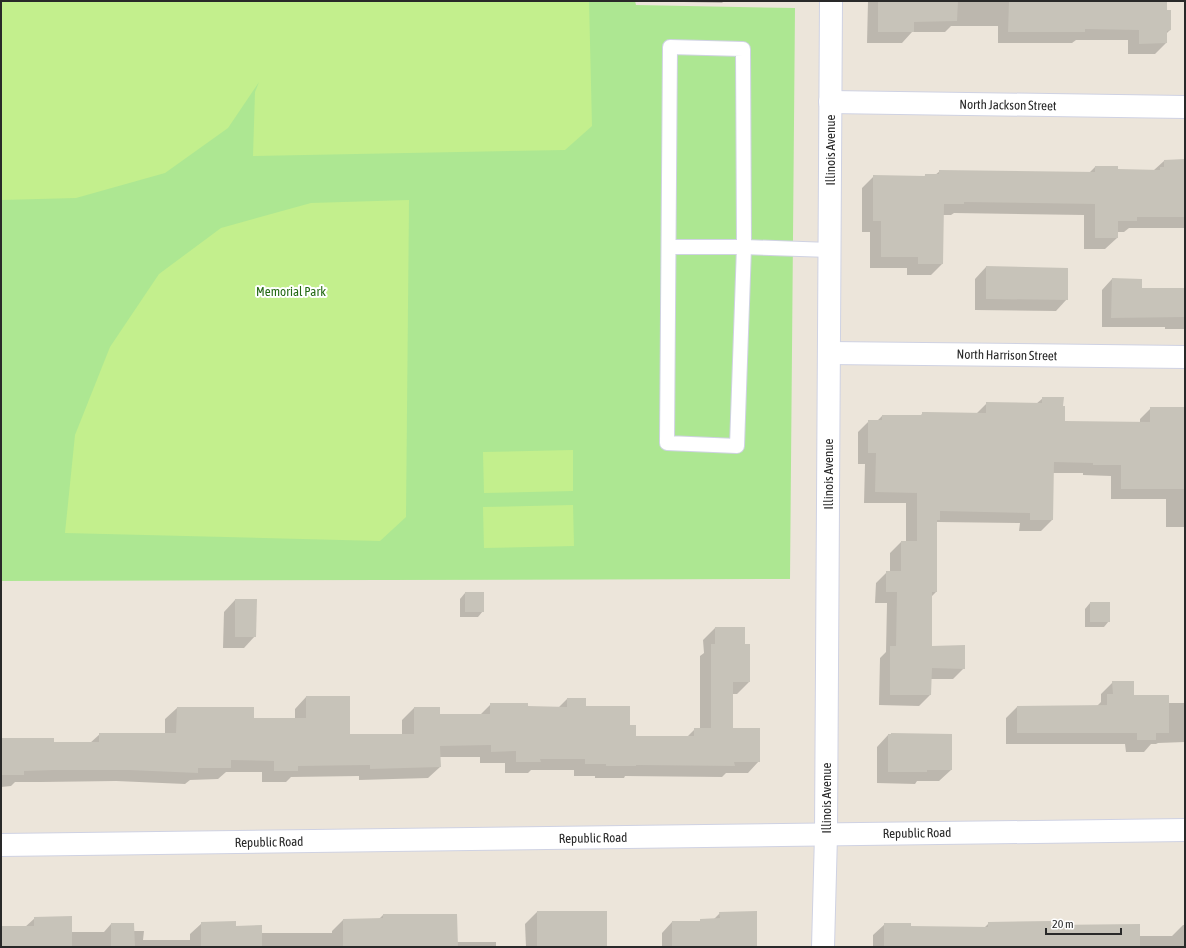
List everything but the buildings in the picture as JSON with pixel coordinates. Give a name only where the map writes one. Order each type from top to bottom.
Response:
[{"type":"street","name":"Illinois Avenue","points":[[823,947],[826,835],[831,1]]},
{"type":"street","name":"North Jackson Street","points":[[830,102],[1185,107]]},
{"type":"street","name":"North Harrison Street","points":[[828,353],[1185,357]]},
{"type":"street","name":"Republic Road","points":[[1,845],[1185,830]]},
{"type":"lane","points":[[670,47],[743,49],[744,247],[738,446],[667,443],[670,47]]},
{"type":"lane","points":[[669,247],[744,247],[830,250]]},
{"type":"green space","name":"Memorial Park","points":[[1,1],[635,1],[636,5],[795,8],[790,579],[1,581]]},
{"type":"green space","points":[[1,1],[589,1],[592,126],[565,150],[253,156],[255,92],[259,82],[228,128],[165,173],[76,198],[1,200]]},
{"type":"green space","points":[[409,200],[406,517],[380,541],[65,533],[75,435],[110,347],[159,274],[221,228],[311,203]]},
{"type":"green space","points":[[573,450],[573,491],[484,493],[483,452]]},
{"type":"green space","points":[[573,505],[574,546],[484,548],[483,507]]}]
